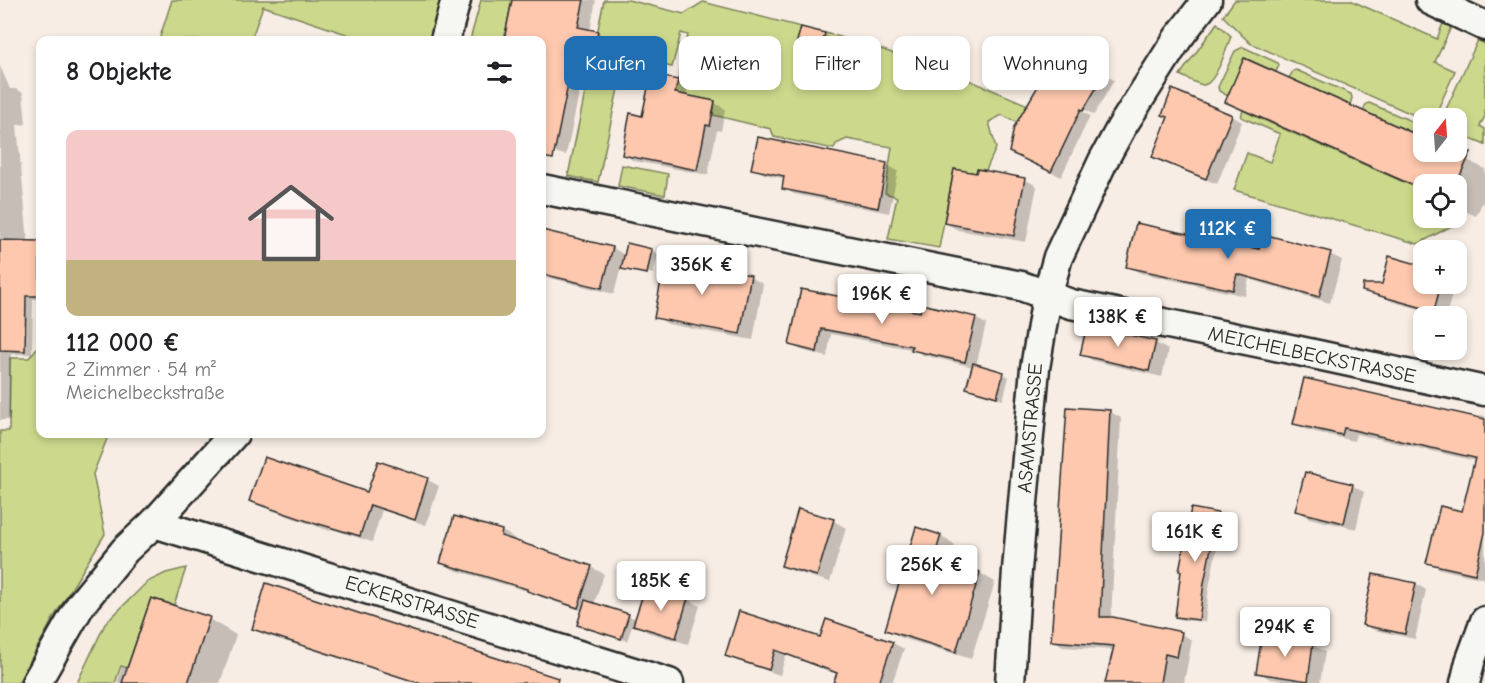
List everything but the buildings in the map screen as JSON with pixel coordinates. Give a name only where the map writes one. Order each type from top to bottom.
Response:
[{"type":"street","points":[[446,36],[456,0]]},
{"type":"street","name":"ASAMSTRASSE","points":[[1010,683],[1017,570],[1035,368],[1047,296],[1058,257],[1121,128],[1166,56],[1207,0]]},
{"type":"street","points":[[1430,0],[1485,26]]},
{"type":"street","name":"MEICHELBECKSTRASSE","points":[[546,190],[1022,286],[1071,304],[1485,391]]},
{"type":"street","points":[[36,683],[81,604],[125,550],[154,523],[230,438]]},
{"type":"street","name":"ECKERSTRASSE","points":[[154,523],[669,683]]},
{"type":"street","points":[[1465,683],[1485,621]]},
{"type":"green space","points":[[172,0],[443,0],[434,36],[352,36],[263,6],[252,36],[160,36]]},
{"type":"green space","points":[[481,0],[512,0],[505,36],[471,36]]},
{"type":"green space","points":[[604,0],[628,0],[684,14],[703,2],[801,27],[799,36],[793,36],[793,90],[881,90],[881,49],[893,53],[893,90],[970,90],[970,81],[982,86],[982,90],[992,90],[1028,105],[1059,143],[1002,115],[989,122],[996,148],[986,170],[977,169],[976,173],[954,169],[939,248],[888,239],[897,197],[885,193],[892,147],[847,139],[836,144],[834,149],[774,137],[771,129],[713,115],[715,101],[675,93],[679,75],[679,90],[781,90],[781,36],[688,36],[681,33],[672,67],[667,66],[667,36],[597,36]]},
{"type":"green space","points":[[1235,0],[1350,0],[1437,39],[1443,23],[1451,27],[1435,62],[1455,71],[1438,108],[1413,108],[1413,115],[1250,43],[1223,16]]},
{"type":"green space","points":[[1217,23],[1231,36],[1212,79],[1208,84],[1203,85],[1180,75]]},
{"type":"green space","points":[[1478,40],[1485,44],[1485,116],[1480,126],[1485,129],[1485,145],[1467,137],[1467,108],[1447,108]]},
{"type":"green space","points":[[1243,47],[1279,65],[1276,72],[1245,58],[1228,96],[1219,91],[1218,87],[1235,51]]},
{"type":"green space","points":[[1296,70],[1351,94],[1350,105],[1289,78]]},
{"type":"green space","points":[[586,90],[618,90],[598,182],[568,176]]},
{"type":"green space","points":[[1369,103],[1413,122],[1413,133],[1363,111]]},
{"type":"green space","points":[[1243,110],[1413,186],[1413,228],[1448,228],[1425,240],[1413,240],[1413,243],[1234,190],[1247,153],[1270,162],[1280,134],[1241,117]]},
{"type":"green space","points":[[622,165],[668,174],[665,195],[618,186]]},
{"type":"green space","points":[[36,349],[36,438],[107,438],[93,474],[105,534],[54,617],[18,683],[0,683],[0,431],[9,431],[10,358],[29,358]]},
{"type":"green space","points":[[186,568],[174,605],[151,598],[127,668],[121,666],[115,683],[77,683],[105,624],[147,582],[166,573]]}]
